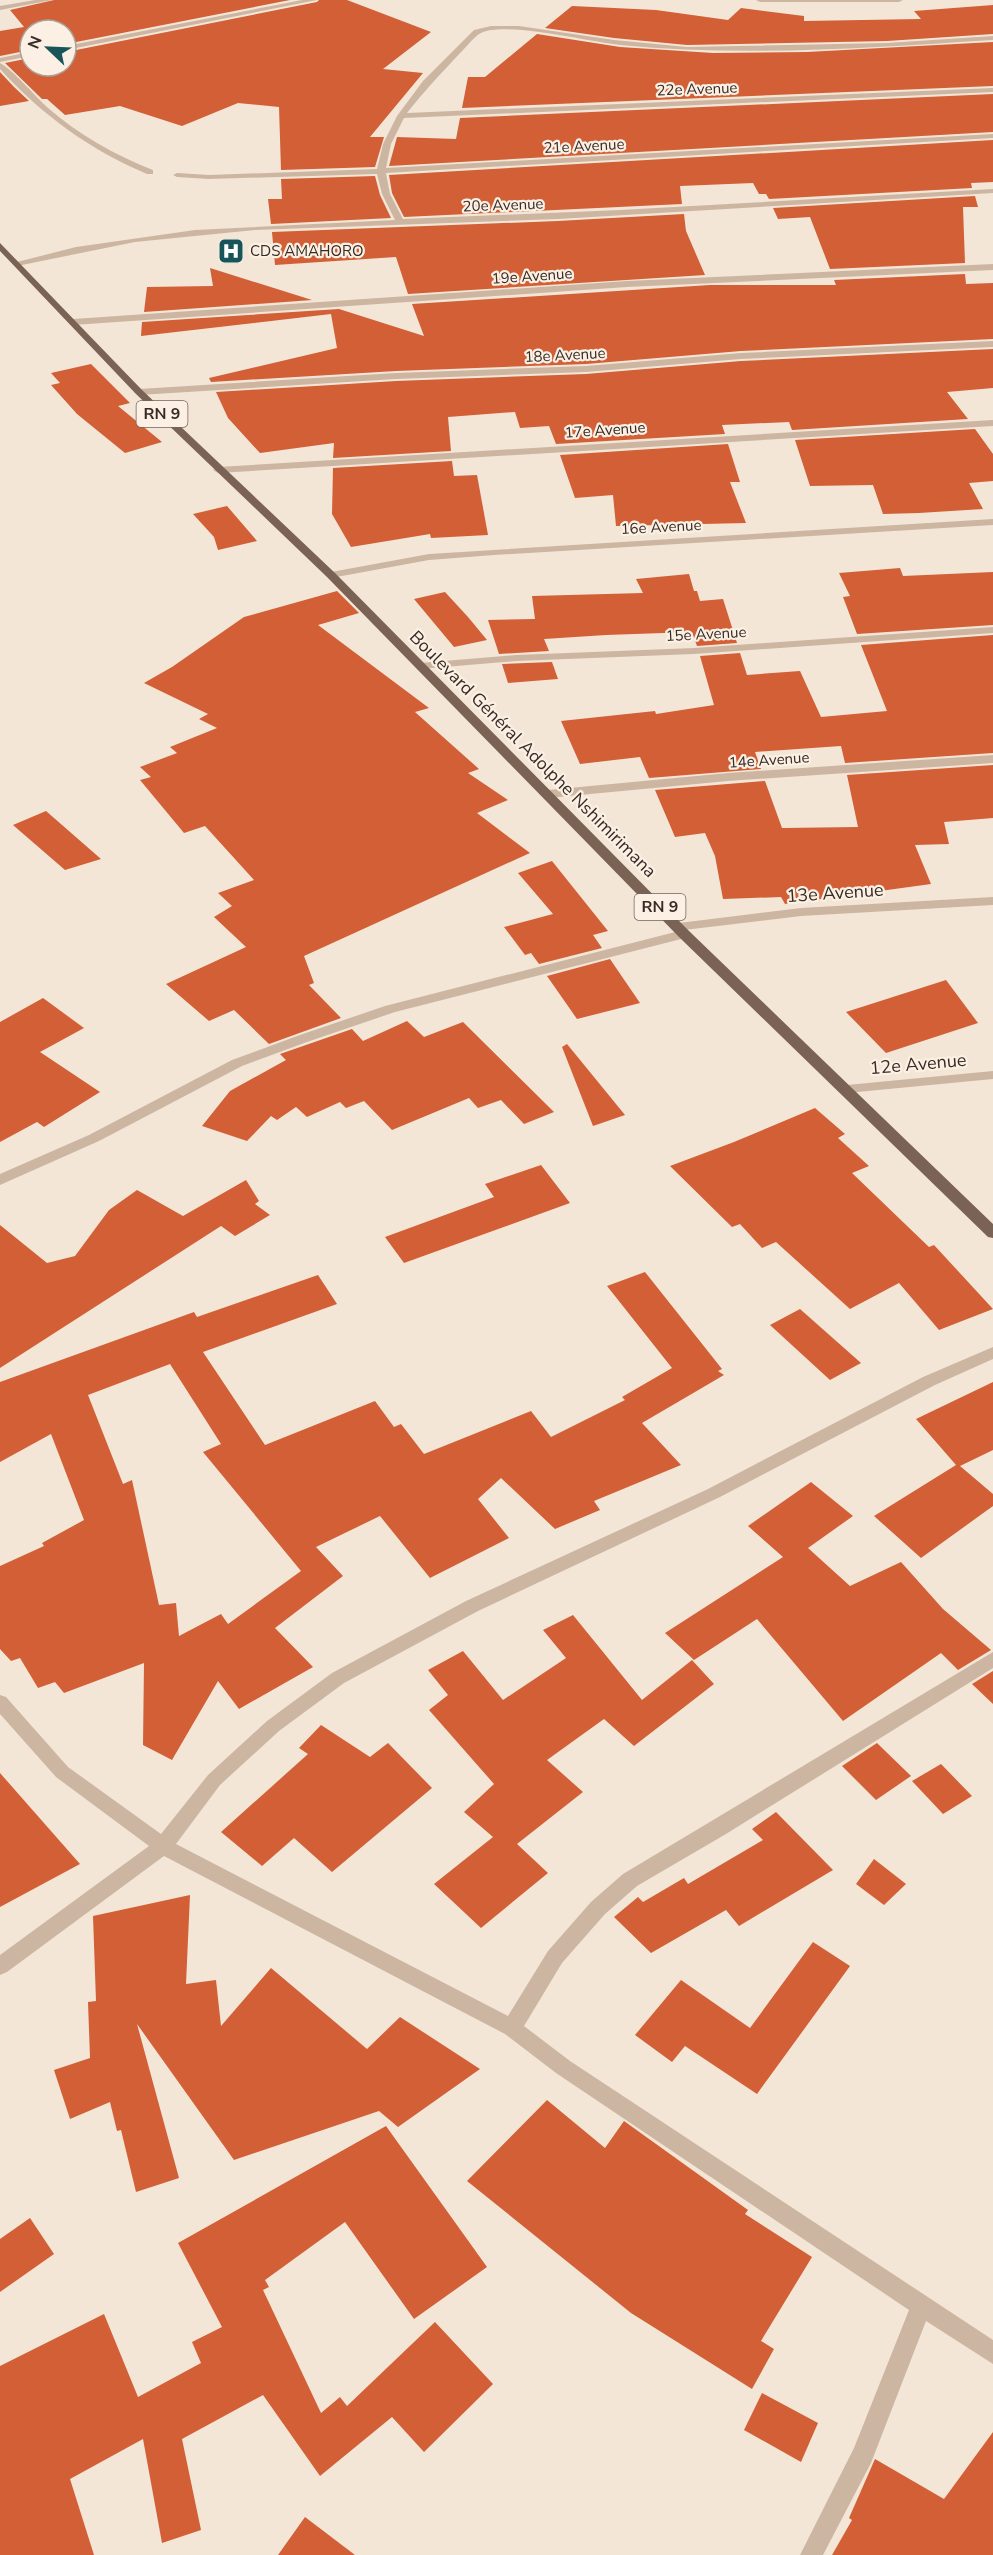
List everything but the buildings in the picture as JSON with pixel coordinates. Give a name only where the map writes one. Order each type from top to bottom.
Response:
[{"type":"main road","name":"RN 9","points":[[0,246],[139,392],[218,470],[331,575]]},
{"type":"main road","name":"Boulevard Général Adolphe Nshimirimana","points":[[331,575],[682,930],[993,1233]]},
{"type":"street","points":[[0,8],[48,0]]},
{"type":"street","points":[[78,46],[313,0]]},
{"type":"street","points":[[760,0],[898,0]]},
{"type":"street","points":[[401,223],[386,194],[381,171],[387,144],[401,116],[426,83],[477,33],[491,28],[519,28],[614,42],[687,49],[887,45],[993,38]]},
{"type":"street","points":[[0,60],[18,56]]},
{"type":"street","points":[[0,65],[28,97],[68,129],[111,155],[150,172]]},
{"type":"street","name":"22e Avenue","points":[[401,116],[993,90]]},
{"type":"street","name":"21e Avenue","points":[[177,175],[209,177],[381,171],[993,136]]},
{"type":"street","name":"20e Avenue","points":[[17,263],[80,248],[178,233],[660,211],[993,191]]},
{"type":"street","name":"19e Avenue","points":[[73,322],[627,284],[993,267]]},
{"type":"street","name":"18e Avenue","points":[[139,392],[396,376],[585,369],[741,356],[993,344]]},
{"type":"street","name":"17e Avenue","points":[[218,470],[993,423]]},
{"type":"street","name":"16e Avenue","points":[[331,575],[429,557],[993,522]]},
{"type":"street","name":"15e Avenue","points":[[420,666],[516,658],[694,651],[993,630]]},
{"type":"street","name":"14e Avenue","points":[[548,794],[728,777],[993,759]]},
{"type":"street","name":"13e Avenue","points":[[0,1180],[94,1138],[237,1064],[390,1009],[682,930],[801,912],[993,901]]},
{"type":"street","name":"12e Avenue","points":[[847,1089],[993,1076]]},
{"type":"street","points":[[0,1966],[163,1846],[214,1780],[273,1726],[338,1678],[472,1606],[714,1492],[929,1381],[993,1353]]},
{"type":"street","points":[[512,2028],[555,1958],[598,1908],[630,1880],[719,1828],[993,1659]]},
{"type":"street","points":[[0,1702],[62,1772],[163,1846],[216,1876],[512,2028],[563,2067],[993,2353]]},
{"type":"street","points":[[811,2555],[863,2455],[921,2306]]},
{"type":"place","name":"CDS AMAHORO","points":[[231,251]]}]
